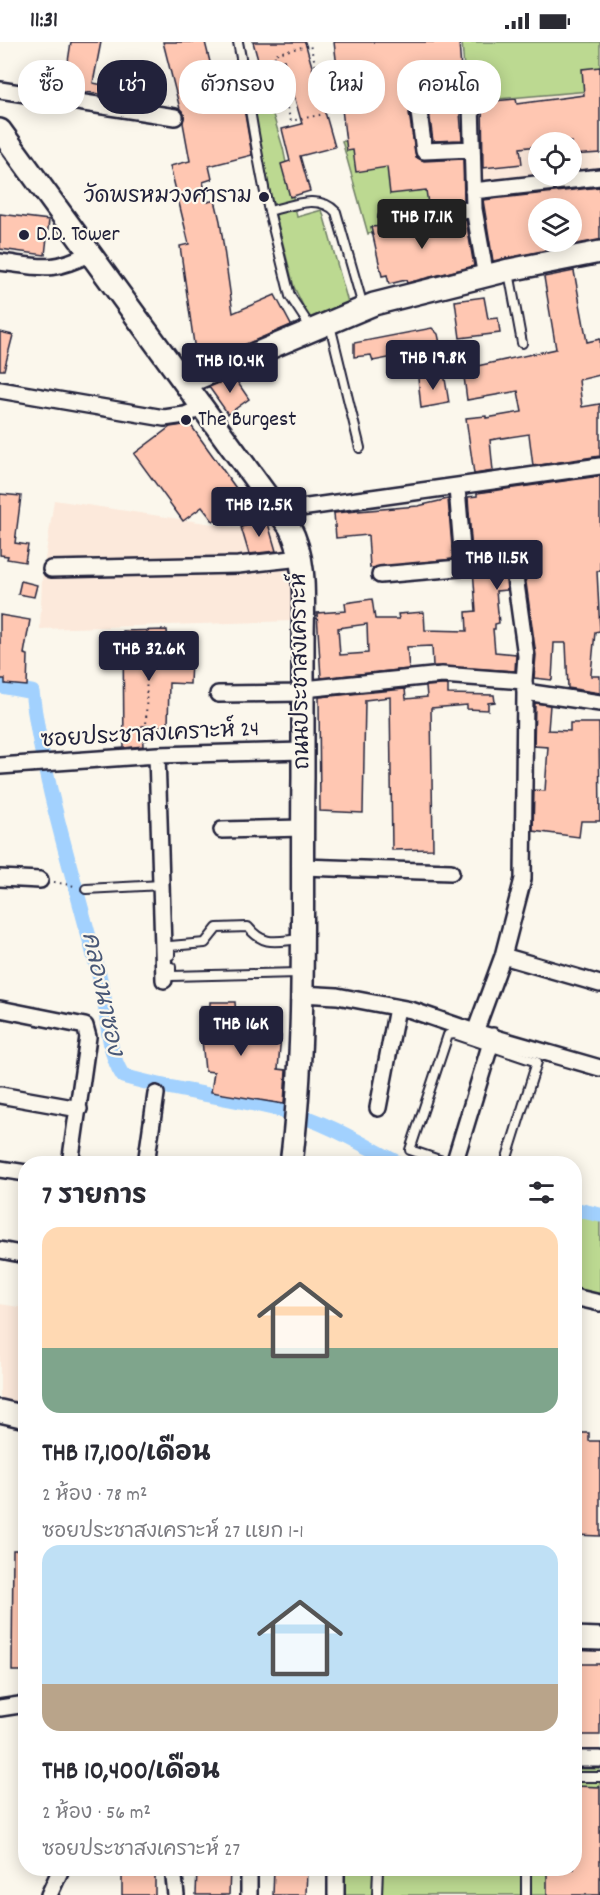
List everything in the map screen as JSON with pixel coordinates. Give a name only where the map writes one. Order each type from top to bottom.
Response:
[{"type":"main road","name":"ถนนประชาสงเคราะห์","points":[[2,136],[91,253],[295,536],[301,558],[304,691],[301,984],[296,1114],[292,1156]]},
{"type":"main road","points":[[186,383],[363,307],[509,270],[600,252]]},
{"type":"main road","points":[[0,1411],[18,1415]]},
{"type":"main road","points":[[582,1638],[600,1639]]},
{"type":"street","points":[[0,90],[175,117]]},
{"type":"street","points":[[419,114],[424,151],[472,149]]},
{"type":"street","points":[[471,114],[474,209],[486,277]]},
{"type":"street","points":[[473,191],[600,177]]},
{"type":"street","points":[[387,218],[474,209]]},
{"type":"street","points":[[0,262],[52,268],[66,265],[91,253]]},
{"type":"street","points":[[0,390],[164,418],[185,415],[203,407]]},
{"type":"street","points":[[279,511],[457,488],[600,466]]},
{"type":"street","points":[[380,575],[459,568],[463,561],[457,488]]},
{"type":"street","points":[[51,569],[238,565],[301,558]]},
{"type":"street","points":[[475,1032],[503,956],[523,879],[526,656],[513,562]]},
{"type":"street","points":[[218,694],[304,691],[442,675],[467,675],[600,703]]},
{"type":"street","name":"ซอยประชาสงเคราะห์ 24","points":[[0,766],[151,756],[303,751]]},
{"type":"street","points":[[151,756],[162,885],[164,980]]},
{"type":"street","points":[[222,830],[302,828]]},
{"type":"street","points":[[302,867],[451,872]]},
{"type":"street","points":[[0,878],[40,880]]},
{"type":"street","points":[[503,956],[600,984]]},
{"type":"street","points":[[301,984],[337,996],[397,1008],[475,1032],[492,1041],[600,1068]]},
{"type":"street","points":[[378,1108],[397,1008]]},
{"type":"street","points":[[0,1009],[85,1026],[88,1037],[71,1156]]},
{"type":"street","points":[[455,1156],[492,1041]]},
{"type":"street","points":[[147,1156],[156,1094]]},
{"type":"street","points":[[0,1095],[79,1108]]},
{"type":"street","points":[[0,1169],[18,1172]]},
{"type":"street","points":[[0,1250],[18,1253]]},
{"type":"street","points":[[582,1299],[600,1303]]},
{"type":"street","points":[[0,1708],[18,1705]]},
{"type":"street","points":[[582,1759],[600,1759]]},
{"type":"street","points":[[49,1895],[58,1876]]},
{"type":"street","points":[[173,1876],[176,1895]]},
{"type":"street","points":[[249,1876],[249,1895]]},
{"type":"street","points":[[336,1876],[336,1895]]},
{"type":"lane","points":[[238,42],[241,60]]},
{"type":"lane","points":[[252,114],[258,164],[290,296],[320,325],[360,448]]},
{"type":"lane","points":[[269,211],[316,201],[329,204],[336,212],[363,307]]},
{"type":"lane","points":[[509,270],[522,343]]},
{"type":"lane","points":[[86,889],[162,885]]},
{"type":"lane","points":[[301,939],[259,939],[248,927],[217,927],[205,943],[170,946],[171,976],[301,984]]},
{"type":"lane","points":[[428,1156],[410,1150],[448,1035],[454,1034],[492,1041],[537,1062],[508,1156]]},
{"type":"lane","points":[[582,1777],[600,1778]]},
{"type":"lane","points":[[377,1895],[378,1876]]},
{"type":"lane","points":[[526,1876],[526,1895]]},
{"type":"path","points":[[310,45],[329,113],[291,121],[275,68],[278,67],[274,54],[310,45]]},
{"type":"path","points":[[147,630],[151,756]]},
{"type":"shaded area","points":[[600,90],[600,173],[582,175],[582,132],[528,132],[528,182],[480,188],[473,114],[501,114],[501,99]]},
{"type":"shaded area","points":[[54,500],[239,528],[278,524],[292,569],[294,621],[40,629],[42,579]]},
{"type":"shaded area","points":[[0,1304],[18,1307],[18,1407],[0,1406]]},
{"type":"shaded area","points":[[582,1650],[600,1650],[600,1769],[582,1769]]},
{"type":"green space","points":[[462,42],[600,42],[600,90],[501,99],[501,60],[463,60]]},
{"type":"green space","points":[[254,114],[273,114],[283,148],[297,217],[322,210],[349,306],[311,322],[294,287],[261,157]]},
{"type":"green space","points":[[342,141],[413,145],[424,157],[430,211],[386,216],[388,227],[368,234]]},
{"type":"green space","points":[[582,1214],[600,1218],[600,1299],[582,1295]]},
{"type":"green space","points":[[582,1769],[600,1769],[600,1895],[341,1895],[342,1876],[582,1876]]},
{"type":"building","points":[[71,42],[101,42],[93,83],[97,84],[97,94],[85,92],[85,60],[68,60]]},
{"type":"building","points":[[163,42],[205,42],[210,60],[179,60],[179,105]]},
{"type":"building","points":[[253,42],[305,42],[310,60],[308,60],[308,114],[326,114],[335,147],[300,156],[310,191],[290,197],[281,164],[290,161],[282,129],[302,124],[296,103],[296,60],[258,60]]},
{"type":"building","points":[[334,42],[459,42],[460,60],[397,60],[397,114],[409,114],[416,157],[424,161],[463,159],[464,200],[428,204],[426,190],[390,194],[387,167],[356,172],[353,150],[347,151],[343,114],[385,114],[385,60],[336,60]]},
{"type":"building","points":[[600,67],[600,153],[582,154],[582,132],[528,132],[528,147],[520,148],[522,164],[483,168],[482,114],[501,114],[501,100],[516,99],[517,104],[584,95],[582,69]]},
{"type":"building","points":[[184,114],[245,114],[252,155],[209,166],[212,179],[203,182],[208,202],[215,200],[220,221],[233,313],[275,295],[291,325],[197,365],[180,246],[189,244],[170,166],[190,161],[183,123]]},
{"type":"building","points":[[429,114],[460,114],[462,140],[433,141]]},
{"type":"building","points":[[600,187],[600,240],[582,244],[582,198],[528,198],[528,252],[539,252],[493,261],[483,200]]},
{"type":"building","name":"D.D. Tower","points":[[0,214],[49,220],[45,255],[0,249]]},
{"type":"building","points":[[466,220],[474,266],[407,283],[406,280],[389,284],[387,275],[382,276],[371,227]]},
{"type":"building","points":[[574,271],[587,342],[600,339],[600,375],[579,380],[582,407],[600,404],[600,456],[533,466],[529,434],[490,440],[493,471],[474,474],[466,418],[486,416],[486,418],[522,412],[518,391],[467,400],[463,369],[556,349],[544,277]]},
{"type":"building","points":[[484,297],[488,319],[498,318],[500,333],[460,338],[455,301]]},
{"type":"building","points":[[432,328],[438,334],[441,348],[373,361],[371,355],[354,357],[354,343]]},
{"type":"building","points":[[0,332],[13,335],[4,370],[0,370]]},
{"type":"building","points":[[444,373],[449,403],[421,408],[418,378]]},
{"type":"building","points":[[234,377],[249,399],[228,414],[209,387]]},
{"type":"building","points":[[190,424],[248,505],[231,520],[225,513],[213,521],[202,507],[183,521],[134,454],[170,427]]},
{"type":"building","points":[[600,476],[600,571],[597,571],[600,631],[595,632],[591,676],[600,676],[600,693],[568,688],[566,643],[554,643],[552,680],[534,678],[536,655],[523,561],[520,556],[512,552],[504,559],[507,590],[496,591],[499,623],[495,624],[495,629],[493,629],[495,652],[516,654],[515,671],[433,666],[432,646],[407,647],[409,669],[321,678],[317,613],[346,611],[345,603],[372,599],[375,619],[399,619],[398,614],[424,612],[425,630],[467,631],[466,612],[476,611],[468,497],[477,496],[477,493]],"holes":[[[367,624],[368,653],[340,655],[338,628]]]},
{"type":"building","points":[[0,494],[21,496],[15,543],[28,545],[25,562],[7,559],[8,556],[0,555]]},
{"type":"building","points":[[448,499],[453,559],[370,568],[368,535],[336,538],[334,513],[418,506]]},
{"type":"building","points":[[267,520],[276,551],[249,554],[241,527]]},
{"type":"building","points":[[21,581],[37,585],[34,597],[18,594]]},
{"type":"building","points":[[0,615],[30,620],[24,654],[28,655],[27,686],[5,684],[5,679],[0,679]]},
{"type":"building","points":[[167,630],[169,657],[191,658],[190,684],[169,683],[168,726],[142,726],[143,746],[124,748],[123,631]]},
{"type":"building","points":[[448,685],[448,694],[494,695],[495,702],[488,703],[488,710],[467,709],[467,705],[431,708],[433,849],[392,850],[390,697],[365,700],[363,813],[320,811],[319,697],[405,689],[406,699],[427,697],[426,686]]},
{"type":"building","points":[[535,703],[550,705],[548,730],[570,731],[570,723],[599,723],[600,821],[581,821],[579,837],[533,831],[534,790],[545,791],[548,747],[534,746]]},
{"type":"building","points":[[210,1002],[235,1002],[237,1033],[281,1036],[278,1069],[286,1070],[284,1104],[211,1092],[214,1072],[205,1071],[201,1029],[201,1006],[210,1006]]},
{"type":"building","points":[[582,1433],[589,1433],[589,1441],[600,1441],[600,1536],[582,1535]]},
{"type":"building","points":[[13,1550],[18,1550],[18,1671],[12,1671]]},
{"type":"building","points":[[582,1664],[600,1664],[600,1735],[582,1735]]},
{"type":"building","points":[[582,1786],[600,1787],[600,1895],[547,1895],[547,1876],[582,1876]]},
{"type":"building","points":[[122,1876],[155,1876],[155,1895],[122,1895]]},
{"type":"building","points":[[197,1876],[230,1876],[229,1895],[196,1895]]},
{"type":"building","points":[[274,1876],[307,1876],[306,1895],[273,1895]]},
{"type":"waterway","name":"คลองนาซอง","points":[[0,686],[32,692],[45,767],[102,987],[114,1055],[123,1076],[268,1107],[303,1117],[346,1135],[385,1156]]},
{"type":"waterway","name":"คลองนาซอง","points":[[582,1211],[600,1215]]},
{"type":"place","name":"วัดพรหมวงศาราม","points":[[264,197]]},
{"type":"place","name":"D.D. Tower","points":[[24,235]]},
{"type":"place","name":"The Burgest","points":[[186,420]]}]
